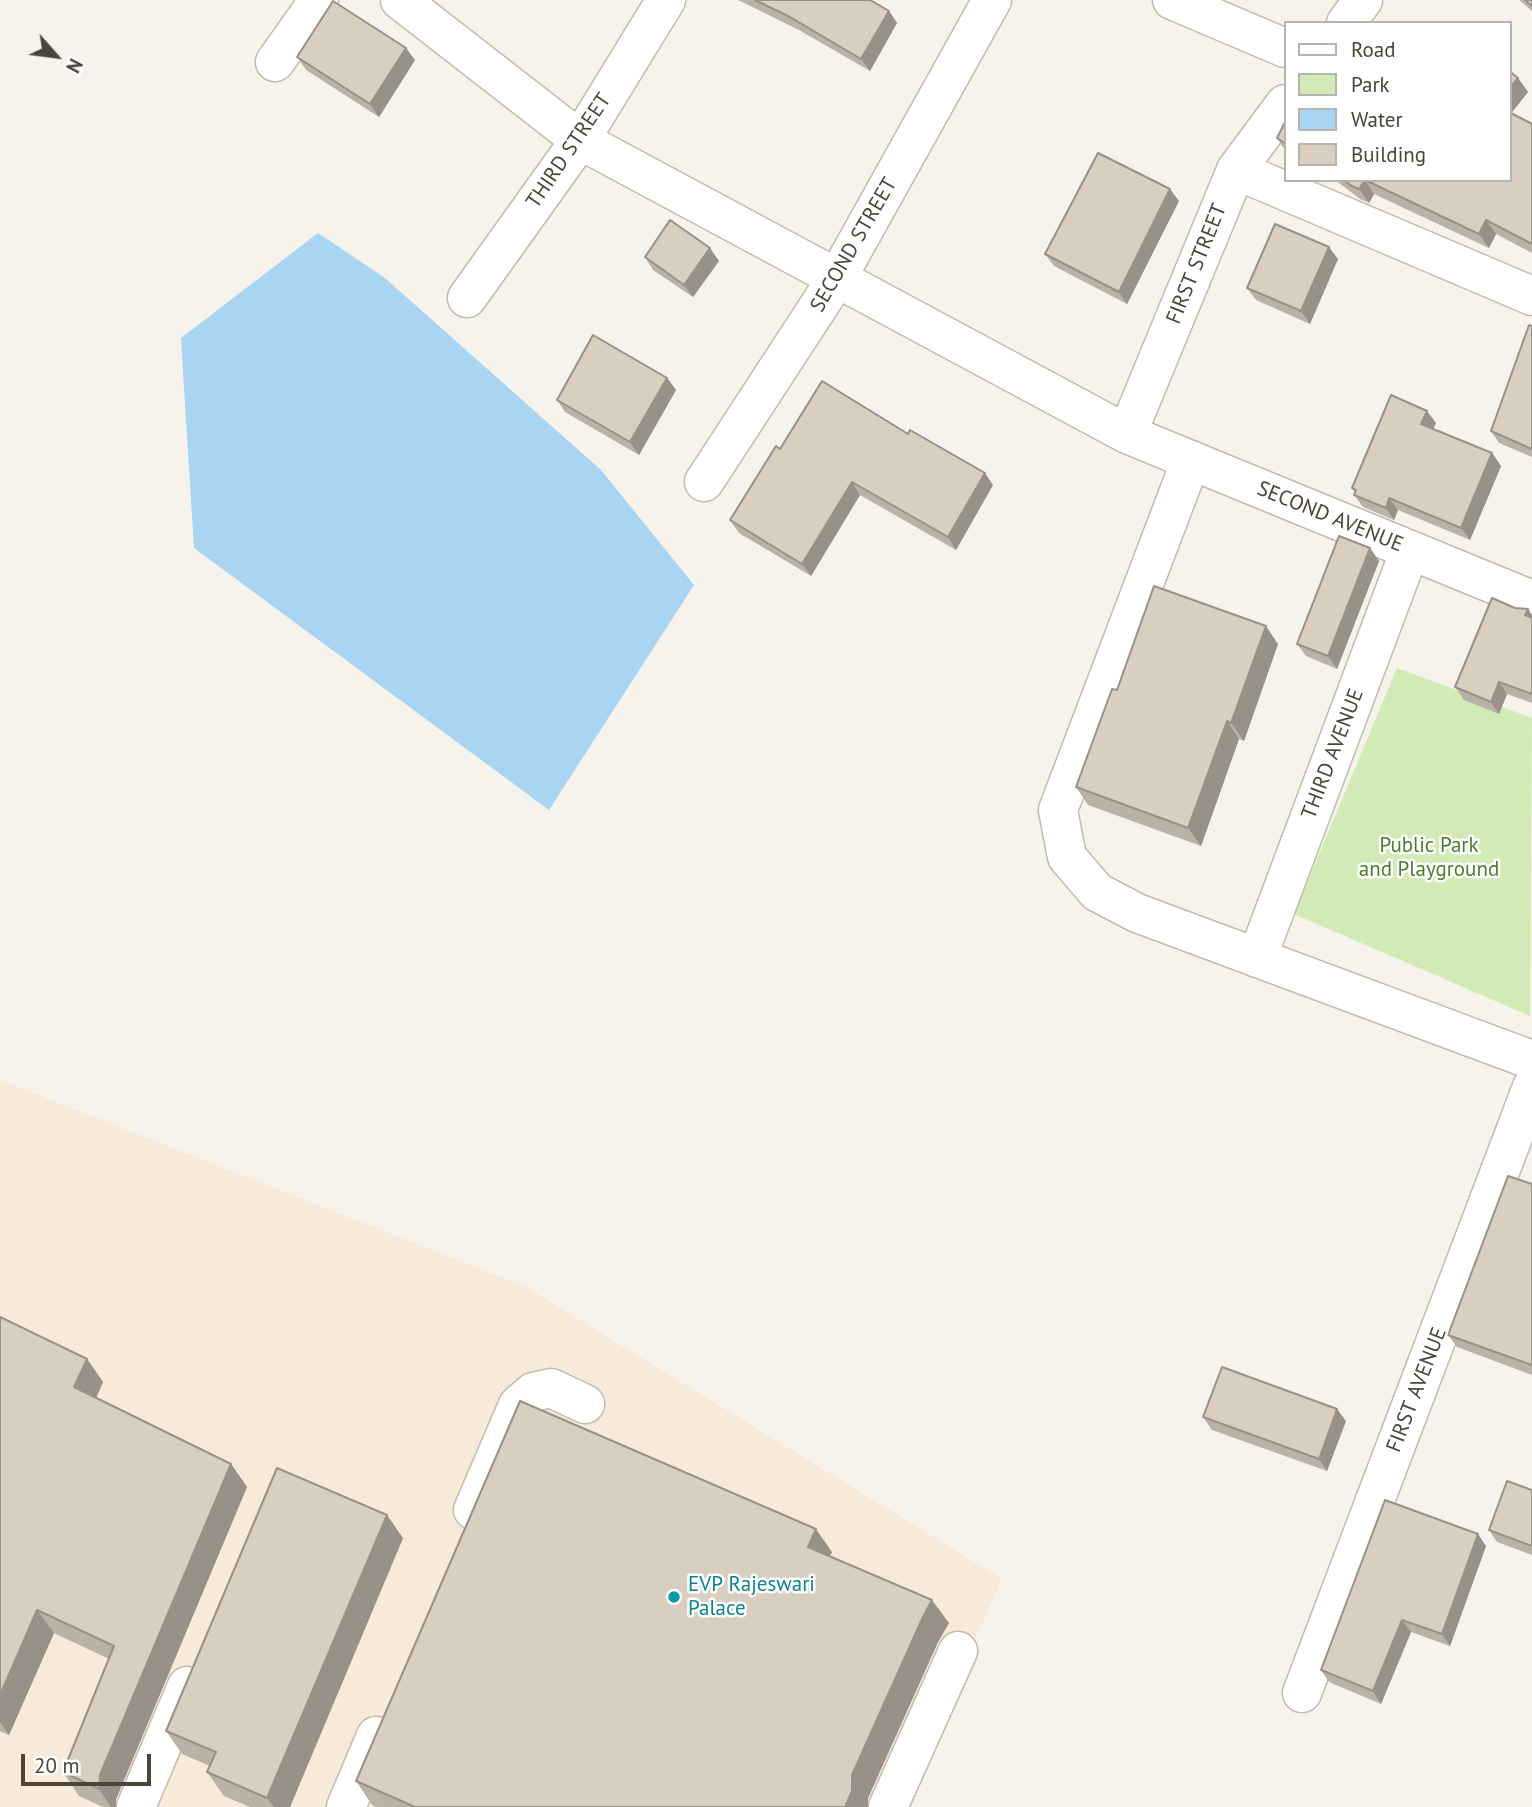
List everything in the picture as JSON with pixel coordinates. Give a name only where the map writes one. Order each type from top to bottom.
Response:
[{"type":"street","points":[[275,62],[319,0]]},
{"type":"street","name":"SECOND AVENUE","points":[[400,0],[580,140],[1127,434],[1532,600]]},
{"type":"street","name":"THIRD STREET","points":[[467,298],[580,140],[666,0]]},
{"type":"street","name":"SECOND STREET","points":[[704,482],[837,278],[992,0]]},
{"type":"street","points":[[1172,0],[1284,48]]},
{"type":"street","points":[[1347,21],[1363,0]]},
{"type":"street","name":"FIRST STREET","points":[[1127,434],[1236,170],[1284,105]]},
{"type":"street","points":[[1236,170],[1532,296]]},
{"type":"street","points":[[1191,460],[1058,810],[1067,857],[1097,892],[1137,913],[1532,1060]]},
{"type":"street","name":"THIRD AVENUE","points":[[1256,958],[1410,550]]},
{"type":"street","name":"FIRST AVENUE","points":[[1303,1693],[1532,1087]]},
{"type":"street","points":[[458,1544],[518,1405],[533,1392],[551,1388],[585,1404]]},
{"type":"street","points":[[888,1807],[958,1651]]},
{"type":"street","points":[[136,1807],[199,1656]]},
{"type":"street","points":[[346,1807],[389,1707]]},
{"type":"shaded area","points":[[0,1080],[526,1287],[1002,1579],[900,1807],[0,1807]]},
{"type":"green space","name":"Public Park and Playground","points":[[1397,668],[1532,718],[1530,1016],[1294,914]]},
{"type":"water","points":[[318,233],[385,278],[601,470],[694,585],[549,810],[194,548],[181,338]]},
{"type":"building","points":[[755,0],[870,0],[889,11],[861,59],[790,17]]},
{"type":"building","points":[[333,1],[406,48],[370,104],[297,57]]},
{"type":"building","points":[[1511,73],[1518,78],[1511,87]]},
{"type":"building","points":[[1511,113],[1532,124],[1532,244],[1486,220],[1479,234],[1369,182],[1511,182]]},
{"type":"building","points":[[1284,124],[1284,142],[1277,138]]},
{"type":"building","points":[[1098,153],[1170,189],[1119,292],[1045,254]]},
{"type":"building","points":[[1346,182],[1364,182],[1359,189]]},
{"type":"building","points":[[670,220],[710,248],[684,285],[645,257]]},
{"type":"building","points":[[1275,224],[1329,247],[1301,311],[1247,288]]},
{"type":"building","points":[[1529,325],[1532,326],[1532,449],[1491,431]]},
{"type":"building","points":[[593,335],[667,378],[630,442],[557,400]]},
{"type":"building","points":[[822,381],[908,434],[910,430],[985,473],[948,537],[852,482],[802,564],[730,520],[776,446],[780,449]]},
{"type":"building","points":[[1391,395],[1427,411],[1421,424],[1492,453],[1461,528],[1389,498],[1386,508],[1354,495],[1356,490],[1352,488]]},
{"type":"building","points":[[1339,536],[1370,548],[1328,656],[1297,644]]},
{"type":"building","points":[[1154,586],[1266,626],[1231,723],[1227,721],[1188,828],[1076,787],[1112,689],[1117,690]]},
{"type":"building","points":[[1492,598],[1515,608],[1528,609],[1525,615],[1532,618],[1532,694],[1499,682],[1491,702],[1455,687]]},
{"type":"building","points":[[1508,1176],[1532,1184],[1532,1365],[1448,1335]]},
{"type":"building","points":[[0,1317],[87,1359],[74,1387],[231,1464],[100,1775],[99,1789],[63,1772],[114,1646],[37,1610],[0,1695]]},
{"type":"building","points":[[1222,1367],[1337,1409],[1319,1459],[1203,1417]]},
{"type":"building","name":"EVP Rajeswari Palace","points":[[520,1401],[816,1529],[808,1547],[932,1600],[852,1775],[852,1791],[845,1807],[415,1807],[356,1781]]},
{"type":"building","points":[[277,1468],[387,1515],[267,1798],[207,1772],[216,1752],[166,1731]]},
{"type":"building","points":[[1507,1481],[1532,1490],[1532,1546],[1489,1530]]},
{"type":"building","points":[[1385,1500],[1478,1534],[1442,1634],[1402,1620],[1373,1691],[1321,1670]]},
{"type":"place","name":"EVP Rajeswari Palace","points":[[674,1597]]}]
